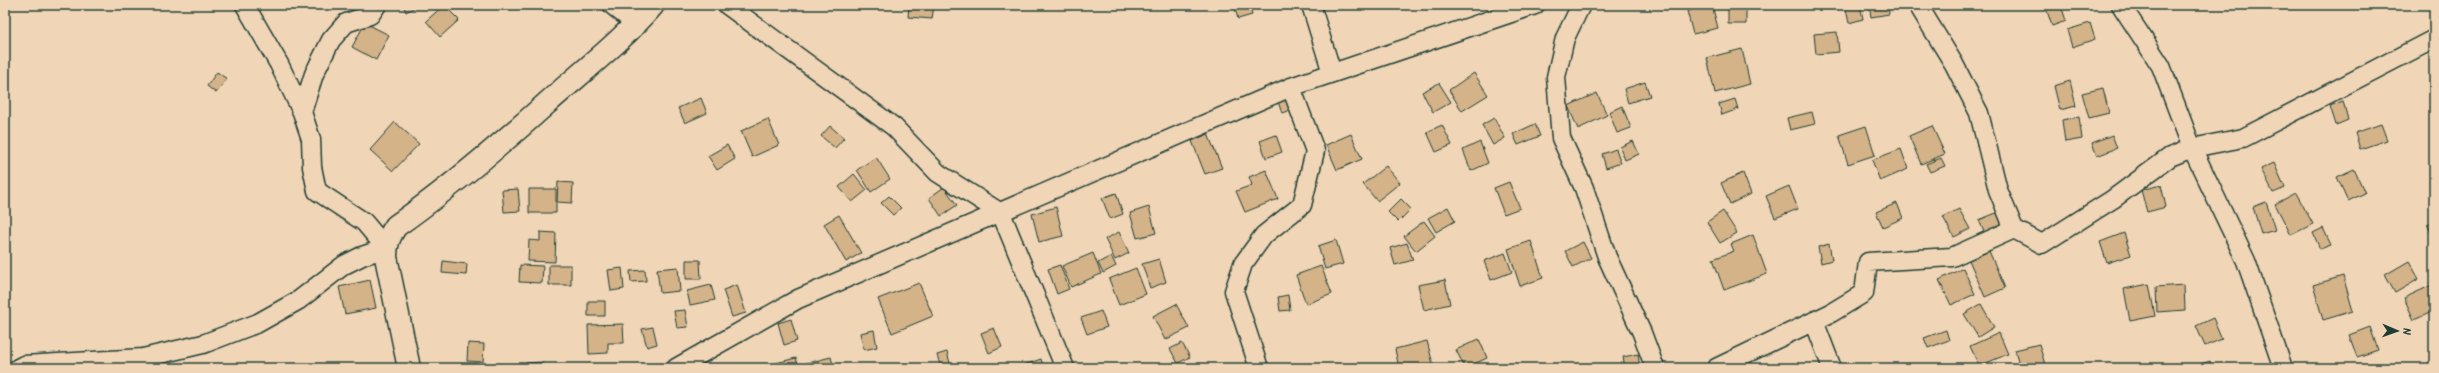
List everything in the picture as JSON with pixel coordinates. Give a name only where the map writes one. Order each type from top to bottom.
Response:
[{"type":"street","points":[[245,5],[279,64],[302,112],[311,139],[312,167],[317,192],[364,222],[386,248]]},
{"type":"street","points":[[302,112],[314,74],[331,40],[346,23],[370,15],[376,5]]},
{"type":"street","points":[[612,5],[636,24]]},
{"type":"street","points":[[409,368],[386,248],[389,235],[396,226],[465,176],[636,24],[653,5]]},
{"type":"street","points":[[727,5],[894,127],[938,173],[1001,213],[1065,368]]},
{"type":"street","points":[[1311,5],[1332,73]]},
{"type":"street","points":[[676,368],[798,300],[1291,87],[1535,5]]},
{"type":"street","points":[[1580,5],[1565,38],[1556,77],[1562,138],[1584,188],[1607,257],[1642,333],[1655,368]]},
{"type":"street","points":[[1918,5],[1954,64],[1979,113],[1998,190],[2014,229],[2042,244],[2113,199],[2170,157],[2192,148],[2243,138],[2434,39]]},
{"type":"street","points":[[2121,5],[2161,66],[2192,148],[2246,261],[2283,368]]},
{"type":"street","points":[[1259,368],[1234,291],[1243,264],[1264,235],[1302,205],[1315,151],[1291,87]]},
{"type":"street","points":[[1716,368],[1814,321],[1864,293],[1868,262],[1952,257],[2014,229]]},
{"type":"street","points":[[18,368],[24,365],[143,358],[203,344],[258,323],[299,300],[344,265],[362,256],[386,248]]},
{"type":"street","points":[[1814,321],[1832,368]]},
{"type":"building","points":[[403,5],[416,5],[417,6],[406,12]]},
{"type":"building","points":[[444,5],[459,20],[440,37],[426,21]]},
{"type":"building","points":[[909,5],[934,5],[932,19],[908,17]]},
{"type":"building","points":[[1234,5],[1256,6],[1250,7],[1252,15],[1238,19]]},
{"type":"building","points":[[1712,5],[1718,28],[1693,34],[1687,11]]},
{"type":"building","points":[[1728,5],[1746,5],[1746,24],[1728,24]]},
{"type":"building","points":[[1845,5],[1860,5],[1863,19],[1849,23]]},
{"type":"building","points":[[1869,5],[1888,5],[1889,14],[1871,17]]},
{"type":"building","points":[[2045,5],[2061,5],[2066,21],[2052,26]]},
{"type":"building","points":[[365,23],[389,35],[376,60],[352,47]]},
{"type":"building","points":[[2090,23],[2095,39],[2072,47],[2067,30]]},
{"type":"building","points":[[1837,32],[1839,52],[1816,54],[1814,34]]},
{"type":"building","points":[[1742,49],[1750,84],[1715,93],[1707,58]]},
{"type":"building","points":[[217,72],[227,79],[216,93],[207,86]]},
{"type":"building","points":[[1474,73],[1488,95],[1462,111],[1449,90]]},
{"type":"building","points":[[2070,81],[2076,106],[2060,110],[2054,86]]},
{"type":"building","points":[[1645,82],[1650,96],[1628,103],[1624,89]]},
{"type":"building","points":[[1439,83],[1451,102],[1433,112],[1422,92]]},
{"type":"building","points":[[2103,88],[2109,113],[2089,118],[2082,93]]},
{"type":"building","points":[[1597,93],[1607,115],[1578,129],[1568,106]]},
{"type":"building","points":[[701,98],[707,113],[685,123],[678,108]]},
{"type":"building","points":[[1288,99],[1292,110],[1282,113],[1278,102]]},
{"type":"building","points":[[1735,99],[1738,109],[1722,115],[1719,104]]},
{"type":"building","points":[[2343,101],[2348,120],[2336,125],[2330,106]]},
{"type":"building","points":[[1622,106],[1631,128],[1617,133],[1609,112]]},
{"type":"building","points":[[1812,112],[1815,124],[1790,130],[1787,118]]},
{"type":"building","points":[[2079,117],[2082,139],[2065,142],[2062,120]]},
{"type":"building","points":[[1494,118],[1505,138],[1493,145],[1482,125]]},
{"type":"building","points":[[768,119],[779,145],[752,157],[741,131]]},
{"type":"building","points":[[395,122],[419,144],[393,171],[370,150]]},
{"type":"building","points":[[1535,124],[1540,136],[1518,145],[1513,134]]},
{"type":"building","points":[[2381,124],[2387,140],[2360,149],[2355,133]]},
{"type":"building","points":[[1442,125],[1452,145],[1436,152],[1427,132]]},
{"type":"building","points":[[830,126],[844,138],[835,148],[821,136]]},
{"type":"building","points":[[1866,126],[1875,155],[1848,164],[1839,135]]},
{"type":"building","points":[[1932,126],[1945,154],[1921,164],[1909,136]]},
{"type":"building","points":[[1208,134],[1222,168],[1205,174],[1192,141]]},
{"type":"building","points":[[1351,134],[1362,159],[1337,170],[1326,145]]},
{"type":"building","points":[[1276,135],[1282,152],[1266,158],[1260,141]]},
{"type":"building","points":[[2112,135],[2117,148],[2097,156],[2092,143]]},
{"type":"building","points":[[1633,141],[1639,154],[1625,160],[1620,147]]},
{"type":"building","points":[[1480,142],[1488,163],[1471,171],[1463,150]]},
{"type":"building","points":[[727,145],[735,159],[717,170],[708,156]]},
{"type":"building","points":[[1616,149],[1621,163],[1606,168],[1602,154]]},
{"type":"building","points":[[1901,149],[1908,169],[1880,181],[1872,160]]},
{"type":"building","points":[[876,157],[890,179],[871,192],[857,170]]},
{"type":"building","points":[[1941,158],[1945,166],[1930,172],[1926,164]]},
{"type":"building","points":[[2274,163],[2285,188],[2273,193],[2261,169]]},
{"type":"building","points":[[1386,166],[1400,183],[1377,201],[1363,184]]},
{"type":"building","points":[[2354,169],[2365,193],[2348,201],[2337,177]]},
{"type":"building","points":[[1266,170],[1278,199],[1245,212],[1236,191],[1252,185],[1249,177]]},
{"type":"building","points":[[1743,173],[1751,194],[1730,204],[1721,183]]},
{"type":"building","points":[[854,174],[867,190],[852,202],[839,187]]},
{"type":"building","points":[[558,182],[573,183],[572,203],[557,202]]},
{"type":"building","points":[[1509,182],[1520,208],[1504,214],[1494,188]]},
{"type":"building","points":[[2161,185],[2166,207],[2147,212],[2141,190]]},
{"type":"building","points":[[1789,186],[1798,209],[1775,218],[1766,196]]},
{"type":"building","points":[[944,187],[957,205],[941,216],[929,198]]},
{"type":"building","points":[[518,189],[520,211],[504,212],[502,190]]},
{"type":"building","points":[[529,189],[556,189],[556,213],[529,213]]},
{"type":"building","points":[[1116,193],[1123,214],[1110,219],[1102,198]]},
{"type":"building","points":[[2296,193],[2313,224],[2291,235],[2275,204]]},
{"type":"building","points":[[889,196],[901,208],[893,215],[881,203]]},
{"type":"building","points":[[1401,199],[1411,209],[1398,222],[1388,212]]},
{"type":"building","points":[[2266,202],[2275,230],[2261,234],[2253,207]]},
{"type":"building","points":[[1897,203],[1903,218],[1883,227],[1876,212]]},
{"type":"building","points":[[1056,207],[1063,236],[1039,242],[1032,214]]},
{"type":"building","points":[[1149,207],[1156,233],[1137,238],[1130,213]]},
{"type":"building","points":[[1448,207],[1455,221],[1436,232],[1428,218]]},
{"type":"building","points":[[1959,209],[1970,229],[1954,237],[1943,217]]},
{"type":"building","points":[[1723,211],[1737,233],[1720,243],[1707,222]]},
{"type":"building","points":[[2001,211],[2005,224],[1984,232],[1979,220]]},
{"type":"building","points":[[839,215],[861,253],[846,262],[824,224]]},
{"type":"building","points":[[1424,221],[1435,236],[1416,251],[1404,236]]},
{"type":"building","points":[[2434,221],[2434,238],[2427,224]]},
{"type":"building","points":[[2323,228],[2331,245],[2320,249],[2313,233]]},
{"type":"building","points":[[540,232],[556,233],[555,262],[528,261],[529,240],[540,241]]},
{"type":"building","points":[[1119,232],[1129,253],[1115,260],[1105,239]]},
{"type":"building","points":[[2124,233],[2131,255],[2107,263],[2100,242]]},
{"type":"building","points":[[1753,235],[1767,274],[1724,290],[1713,259],[1734,251],[1731,244]]},
{"type":"building","points":[[1336,240],[1343,264],[1325,269],[1318,246]]},
{"type":"building","points":[[1531,241],[1543,278],[1520,286],[1508,249]]},
{"type":"building","points":[[1583,242],[1591,258],[1573,267],[1565,251]]},
{"type":"building","points":[[1407,243],[1413,260],[1395,265],[1390,248]]},
{"type":"building","points":[[1829,244],[1832,260],[1821,263],[1818,247]]},
{"type":"building","points":[[1989,251],[2005,288],[1985,297],[1969,260]]},
{"type":"building","points":[[1093,253],[1101,274],[1071,287],[1062,266]]},
{"type":"building","points":[[1505,253],[1512,272],[1491,280],[1484,261]]},
{"type":"building","points":[[1111,256],[1116,266],[1103,273],[1098,263]]},
{"type":"building","points":[[1159,259],[1166,282],[1150,288],[1142,264]]},
{"type":"building","points":[[686,260],[700,260],[701,279],[686,279]]},
{"type":"building","points":[[443,261],[467,264],[466,275],[442,273]]},
{"type":"building","points":[[2409,261],[2419,279],[2395,293],[2385,275]]},
{"type":"building","points":[[520,265],[543,266],[542,283],[519,282]]},
{"type":"building","points":[[549,265],[571,265],[571,285],[549,285]]},
{"type":"building","points":[[1060,265],[1069,289],[1057,294],[1048,269]]},
{"type":"building","points":[[1321,266],[1332,294],[1306,304],[1296,275]]},
{"type":"building","points":[[678,267],[680,291],[660,293],[657,269]]},
{"type":"building","points":[[622,268],[624,289],[611,291],[608,270]]},
{"type":"building","points":[[1136,268],[1146,294],[1119,305],[1109,279]]},
{"type":"building","points":[[1963,268],[1975,294],[1951,305],[1939,280]]},
{"type":"building","points":[[645,270],[646,281],[631,282],[630,271]]},
{"type":"building","points":[[2343,276],[2353,311],[2323,320],[2313,285]]},
{"type":"building","points":[[370,280],[376,308],[345,314],[339,287]]},
{"type":"building","points":[[1445,280],[1450,304],[1424,310],[1418,285]]},
{"type":"building","points":[[919,283],[933,316],[892,333],[878,299]]},
{"type":"building","points":[[2149,284],[2155,316],[2130,321],[2124,289]]},
{"type":"building","points":[[711,285],[715,300],[690,305],[687,291]]},
{"type":"building","points":[[737,285],[746,313],[732,317],[723,290]]},
{"type":"building","points":[[2184,285],[2185,310],[2157,312],[2156,287]]},
{"type":"building","points":[[2432,285],[2434,311],[2414,320],[2404,298]]},
{"type":"building","points":[[1288,295],[1290,310],[1280,311],[1278,297]]},
{"type":"building","points":[[588,301],[605,301],[605,316],[588,316]]},
{"type":"building","points":[[1176,304],[1189,328],[1165,340],[1153,316]]},
{"type":"building","points":[[1981,304],[1994,327],[1978,337],[1964,314]]},
{"type":"building","points":[[685,310],[688,327],[677,328],[674,311]]},
{"type":"building","points":[[1101,311],[1107,327],[1087,334],[1081,318]]},
{"type":"building","points":[[2213,318],[2222,339],[2205,346],[2196,326]]},
{"type":"building","points":[[791,319],[797,341],[784,345],[778,323]]},
{"type":"building","points":[[623,324],[624,343],[608,343],[608,353],[589,354],[588,325]]},
{"type":"building","points":[[653,327],[657,344],[647,347],[642,329]]},
{"type":"building","points":[[2370,327],[2378,350],[2357,357],[2349,335]]},
{"type":"building","points":[[994,328],[1002,347],[989,353],[981,333]]},
{"type":"building","points":[[874,330],[877,347],[864,350],[860,333]]},
{"type":"building","points":[[1946,330],[1949,340],[1928,348],[1924,338]]},
{"type":"building","points":[[1999,333],[2008,354],[1979,366],[1970,346]]},
{"type":"building","points":[[1479,339],[1487,358],[1465,368],[1456,350]]},
{"type":"building","points":[[1427,341],[1434,368],[1399,368],[1395,349]]},
{"type":"building","points":[[468,343],[484,344],[483,362],[467,361]]},
{"type":"building","points":[[1182,343],[1190,357],[1178,363],[1170,349]]},
{"type":"building","points":[[2039,344],[2046,368],[2020,368],[2015,350]]},
{"type":"building","points":[[947,352],[951,367],[941,368],[937,355]]},
{"type":"building","points":[[1638,354],[1640,368],[1625,368],[1623,357]]},
{"type":"building","points":[[831,357],[834,368],[804,368],[803,364]]},
{"type":"building","points":[[796,358],[799,368],[773,368],[772,364]]},
{"type":"building","points":[[1041,359],[1044,368],[1025,368],[1024,365]]},
{"type":"building","points":[[2210,361],[2212,368],[2189,368]]},
{"type":"building","points":[[542,362],[542,368],[527,368],[526,363]]}]
